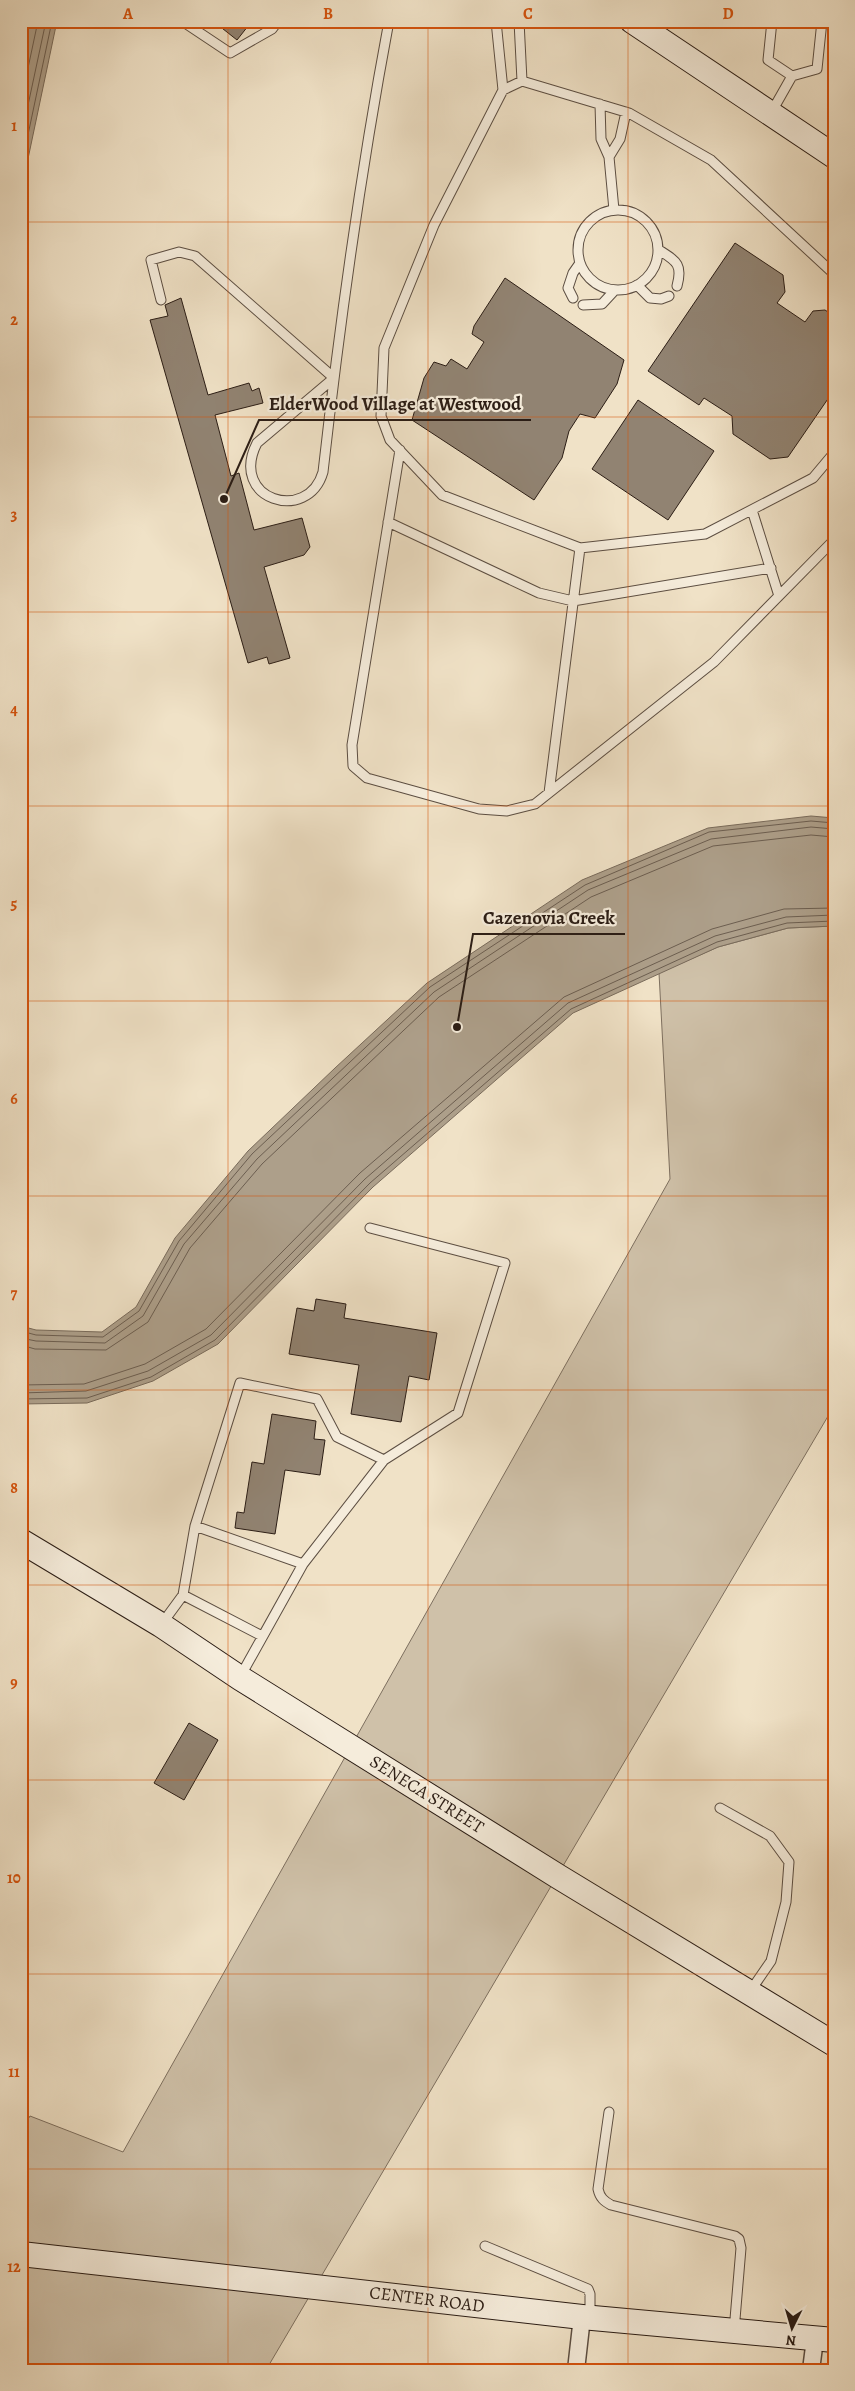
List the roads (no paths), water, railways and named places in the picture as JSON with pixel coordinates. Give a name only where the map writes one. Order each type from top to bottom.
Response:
[{"type":"main road","points":[[632,21],[834,156]]},
{"type":"main road","name":"SENECA STREET","points":[[21,1541],[161,1625],[240,1678],[558,1877],[834,2044]]},
{"type":"main road","name":"CENTER ROAD","points":[[21,2254],[586,2317],[824,2339]]},
{"type":"street","points":[[576,2370],[586,2317]]},
{"type":"street","points":[[812,2370],[824,2339]]},
{"type":"lane","points":[[182,21],[230,53],[272,29],[278,21]]},
{"type":"lane","points":[[334,378],[257,442],[250,456],[250,464],[255,484],[266,496],[279,501],[294,500],[310,493],[320,484],[371,118],[389,21]]},
{"type":"lane","points":[[496,21],[503,90],[434,225],[384,348],[381,416],[390,440],[442,494],[580,548],[705,534],[813,478],[834,453]]},
{"type":"lane","points":[[519,21],[522,81]]},
{"type":"lane","points":[[772,21],[768,60],[792,76]]},
{"type":"lane","points":[[771,113],[792,76],[817,69],[822,21]]},
{"type":"lane","points":[[503,90],[522,81],[626,112],[712,160],[834,274]]},
{"type":"lane","points":[[600,104],[601,139],[609,157],[614,210]]},
{"type":"lane","points":[[609,157],[620,138],[626,112]]},
{"type":"lane","points":[[614,210],[628,211],[645,220],[656,236],[659,250],[657,263],[650,275],[628,289],[615,290],[602,287],[591,280],[582,269],[580,263],[578,244],[582,231],[590,220],[602,213],[614,210]]},
{"type":"lane","points":[[659,250],[676,260],[680,273],[677,286]]},
{"type":"lane","points":[[161,300],[151,260],[179,252],[195,256],[334,378]]},
{"type":"lane","points":[[573,298],[568,288],[572,273],[580,263]]},
{"type":"lane","points":[[637,285],[650,298],[661,299],[669,296]]},
{"type":"lane","points":[[583,305],[602,304],[615,290]]},
{"type":"lane","points":[[400,450],[352,745],[353,766],[367,778],[479,809],[507,811],[535,804],[714,662],[834,540]]},
{"type":"lane","points":[[752,510],[779,596]]},
{"type":"lane","points":[[388,522],[539,593],[573,601],[771,568]]},
{"type":"lane","points":[[549,793],[580,548]]},
{"type":"lane","points":[[240,1678],[303,1564],[384,1460],[458,1413],[506,1263],[370,1228]]},
{"type":"lane","points":[[161,1625],[183,1595],[195,1526],[240,1383],[317,1399],[337,1437],[384,1460]]},
{"type":"lane","points":[[195,1526],[303,1564]]},
{"type":"lane","points":[[183,1595],[262,1636]]},
{"type":"lane","points":[[720,1808],[770,1836],[789,1862],[786,1902],[771,1961],[749,1993]]},
{"type":"lane","points":[[609,2112],[598,2189],[603,2200],[611,2205],[735,2236],[739,2239],[742,2248],[734,2331]]},
{"type":"lane","points":[[485,2246],[588,2289],[590,2294],[586,2317]]},
{"type":"water","points":[[21,21],[57,21],[21,192]]},
{"type":"water","points":[[811,816],[834,818],[834,926],[788,928],[718,947],[573,1013],[373,1187],[218,1344],[153,1381],[87,1403],[21,1404],[21,1326],[36,1330],[102,1332],[136,1307],[175,1238],[248,1151],[427,983],[582,880],[708,828]]},
{"type":"place","name":"ElderWood Village at Westwood","points":[[224,499]]},
{"type":"place","name":"Cazenovia Creek","points":[[457,1027]]}]
